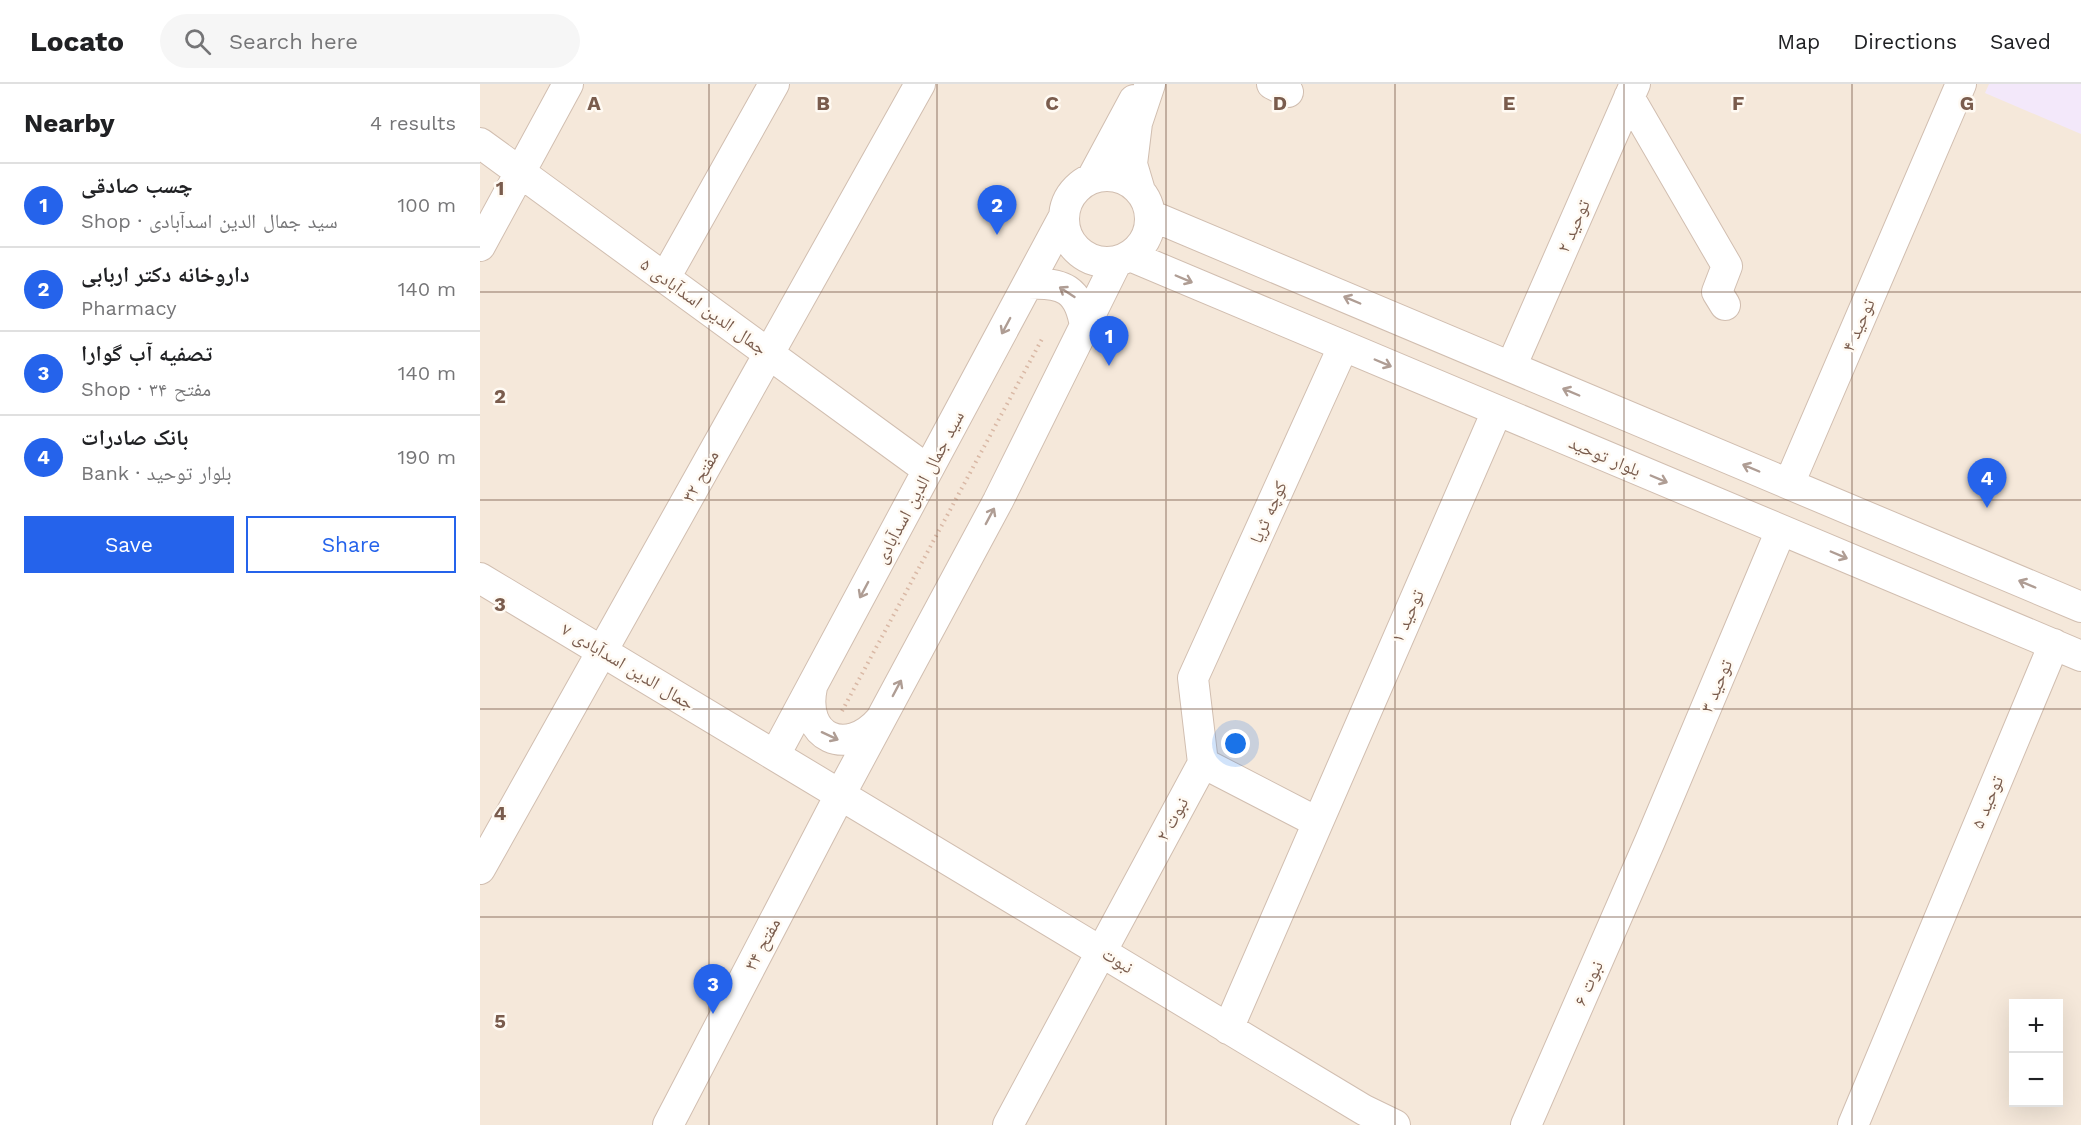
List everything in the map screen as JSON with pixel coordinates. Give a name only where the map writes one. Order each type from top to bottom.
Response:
[{"type":"street","points":[[480,246],[568,84]]},
{"type":"street","points":[[665,278],[774,84]]},
{"type":"street","name":"مفتح ۳۲","points":[[480,869],[920,84]]},
{"type":"street","points":[[1092,178],[1142,84]]},
{"type":"street","points":[[840,795],[998,501],[1085,326],[1124,259],[1145,238],[1145,203],[1132,164],[1137,123],[1150,84]]},
{"type":"street","name":"توحید ۴","points":[[1789,484],[1961,84]]},
{"type":"street","points":[[1632,91],[1727,266],[1717,292],[1725,305]]},
{"type":"street","name":"توحید ۲","points":[[1511,367],[1632,91]]},
{"type":"street","name":"جمال الدین اسدآبادی ۵","points":[[480,142],[928,470]]},
{"type":"street","points":[[1124,259],[1104,263],[1091,260],[1080,254],[1070,244],[1063,218],[1071,194],[1092,178],[1105,175],[1118,177],[1145,203],[1511,367],[2080,604]]},
{"type":"street","name":"سید جمال الدین اسدآبادی","points":[[775,755],[1063,218]]},
{"type":"street","name":"بلوار توحید","points":[[1124,259],[1343,347],[2081,656]]},
{"type":"street","points":[[1028,285],[1051,283],[1068,291],[1082,303],[1085,326]]},
{"type":"street","name":"کوچه ثریا","points":[[1203,763],[1193,678],[1343,347]]},
{"type":"street","name":"توحید ۱","points":[[1228,1029],[1497,411]]},
{"type":"street","name":"توحید ۳","points":[[1650,841],[1781,530]]},
{"type":"street","name":"جمال الدین اسدآبادی ۷","points":[[480,578],[840,795]]},
{"type":"street","name":"توحید ۵","points":[[1853,1125],[2054,644]]},
{"type":"street","points":[[812,687],[809,711],[819,731],[829,737],[851,740],[872,730],[880,720]]},
{"type":"street","points":[[1203,763],[1317,822]]},
{"type":"street","name":"نبوت ۲","points":[[1008,1125],[1100,950],[1203,763]]},
{"type":"street","name":"نبوت","points":[[840,795],[1228,1029],[1360,1118],[1395,1125]]},
{"type":"street","name":"مفتح ۳۴","points":[[668,1125],[840,795]]},
{"type":"street","name":"نبوت ۶","points":[[1526,1125],[1650,841]]},
{"type":"path","points":[[1008,322],[1071,355]]},
{"type":"path","points":[[819,731],[836,722],[1042,339]]},
{"type":"shaded area","points":[[480,84],[2081,84],[2081,1125],[480,1125]]},
{"type":"shaded area","points":[[1989,84],[2081,84],[2081,134],[1985,93]]},
{"type":"place","name":"داروخانه دکتر اربابی","points":[[997,235]]},
{"type":"place","name":"چسب صادقی","points":[[1109,366]]},
{"type":"place","name":"بانک صادرات","points":[[1987,508]]},
{"type":"place","name":"تصفیه آب گوارا","points":[[713,1014]]}]
